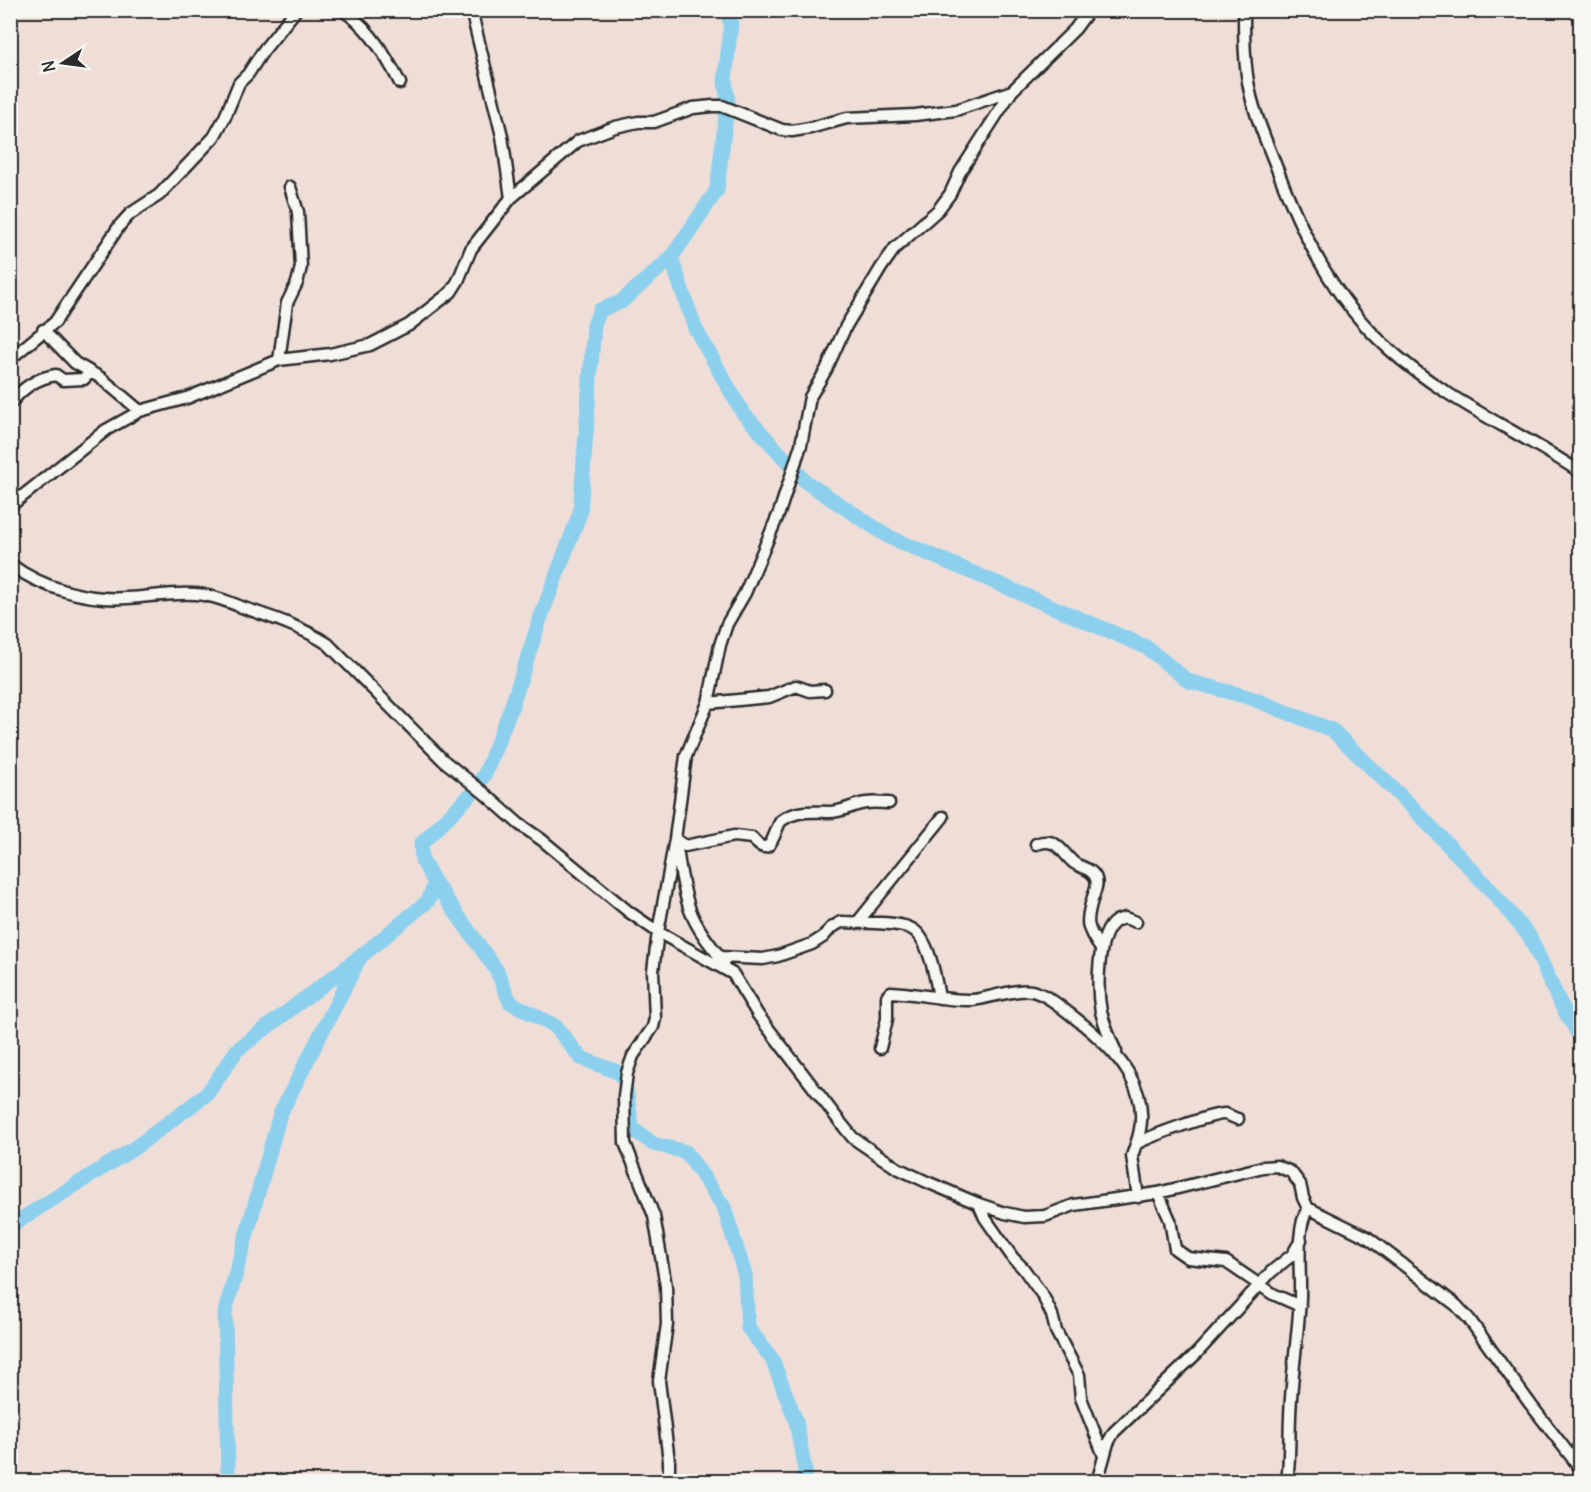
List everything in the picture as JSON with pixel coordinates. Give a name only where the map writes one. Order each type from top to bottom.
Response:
[{"type":"street","points":[[10,359],[55,322],[120,225],[130,214],[159,195],[214,137],[239,82],[248,74],[296,10]]},
{"type":"street","points":[[342,10],[369,35],[390,64],[400,83]]},
{"type":"street","points":[[471,10],[502,136],[512,198]]},
{"type":"street","points":[[669,1482],[669,1461],[659,1380],[668,1324],[666,1286],[654,1216],[625,1143],[624,1096],[627,1073],[633,1056],[653,1027],[656,1018],[653,982],[658,932],[675,839],[686,756],[708,703],[720,645],[728,624],[745,593],[782,501],[801,445],[810,398],[846,326],[895,248],[938,210],[950,194],[960,172],[1012,91],[1075,29],[1089,10]]},
{"type":"street","points":[[1244,10],[1247,77],[1256,114],[1302,230],[1316,257],[1353,311],[1390,350],[1433,383],[1581,472]]},
{"type":"street","points":[[10,506],[106,430],[140,411],[187,398],[279,360],[351,350],[370,345],[409,325],[451,292],[471,249],[512,198],[578,141],[615,127],[638,122],[654,122],[693,108],[722,106],[782,130],[792,130],[847,118],[915,115],[956,110],[1012,91]]},
{"type":"street","points":[[279,360],[287,303],[297,283],[301,267],[298,212],[290,187]]},
{"type":"street","points":[[43,330],[75,363],[101,378],[140,411]]},
{"type":"street","points":[[10,404],[21,390],[45,376],[56,375],[63,380],[84,379],[90,372]]},
{"type":"street","points":[[10,564],[34,578],[85,596],[126,598],[197,594],[245,608],[309,632],[328,644],[443,760],[519,824],[542,840],[629,912],[658,932],[733,974]]},
{"type":"street","points":[[708,703],[770,697],[796,686],[810,691],[825,690]]},
{"type":"street","points":[[675,839],[685,846],[734,836],[752,838],[757,844],[764,846],[771,844],[781,822],[789,816],[807,811],[830,812],[866,802],[890,803]]},
{"type":"street","points":[[857,923],[943,817]]},
{"type":"street","points":[[675,839],[684,891],[691,912],[703,934],[733,974],[775,1038],[853,1138],[897,1168],[927,1182],[1005,1213],[1032,1217],[1045,1216],[1074,1205],[1158,1193],[1263,1167],[1277,1166],[1291,1172],[1300,1184],[1308,1208],[1367,1237],[1456,1305],[1581,1468]]},
{"type":"street","points":[[1036,844],[1044,841],[1058,845],[1074,862],[1091,871],[1096,878],[1097,888],[1088,921],[1090,934],[1101,949]]},
{"type":"street","points":[[1118,1058],[1101,1009],[1099,983],[1101,949],[1114,922],[1125,918],[1136,922]]},
{"type":"street","points":[[719,957],[763,959],[777,956],[812,944],[841,922],[911,928],[921,937],[928,952],[936,974],[939,998]]},
{"type":"street","points":[[880,1048],[887,1019],[887,996],[891,992],[970,1000],[1031,991],[1052,1000],[1097,1035],[1118,1058],[1139,1095],[1142,1117],[1132,1156],[1138,1197]]},
{"type":"street","points":[[1136,1144],[1166,1131],[1223,1114],[1238,1119]]},
{"type":"street","points":[[1158,1193],[1170,1220],[1175,1249],[1188,1258],[1226,1262],[1259,1285],[1300,1306]]},
{"type":"street","points":[[979,1204],[985,1218],[1043,1296],[1056,1331],[1079,1375],[1081,1398],[1104,1456]]},
{"type":"street","points":[[1287,1482],[1300,1306],[1301,1240],[1303,1216],[1308,1208]]},
{"type":"street","points":[[1096,1482],[1114,1432],[1197,1353],[1259,1285],[1292,1255],[1301,1240]]},
{"type":"waterway","points":[[726,10],[731,23],[725,81],[728,102]]},
{"type":"waterway","points":[[226,1482],[228,1474],[225,1312],[280,1114],[360,957],[428,901],[435,883],[422,860],[421,844],[472,793],[485,774],[511,708],[540,619],[580,513],[594,325],[600,310],[621,302],[671,258],[717,190],[726,115]]},
{"type":"waterway","points":[[671,258],[695,328],[743,413],[806,482],[889,537],[1146,647],[1188,681],[1248,697],[1332,730],[1413,808],[1488,887],[1530,937],[1559,1001],[1580,1037]]},
{"type":"waterway","points":[[435,883],[497,971],[510,1002],[555,1026],[581,1058],[620,1073],[625,1083],[632,1128],[653,1144],[686,1152],[724,1207],[745,1275],[748,1328],[772,1359],[796,1421],[805,1471],[802,1482]]},
{"type":"waterway","points":[[10,1226],[133,1149],[207,1094],[237,1050],[357,959]]}]
